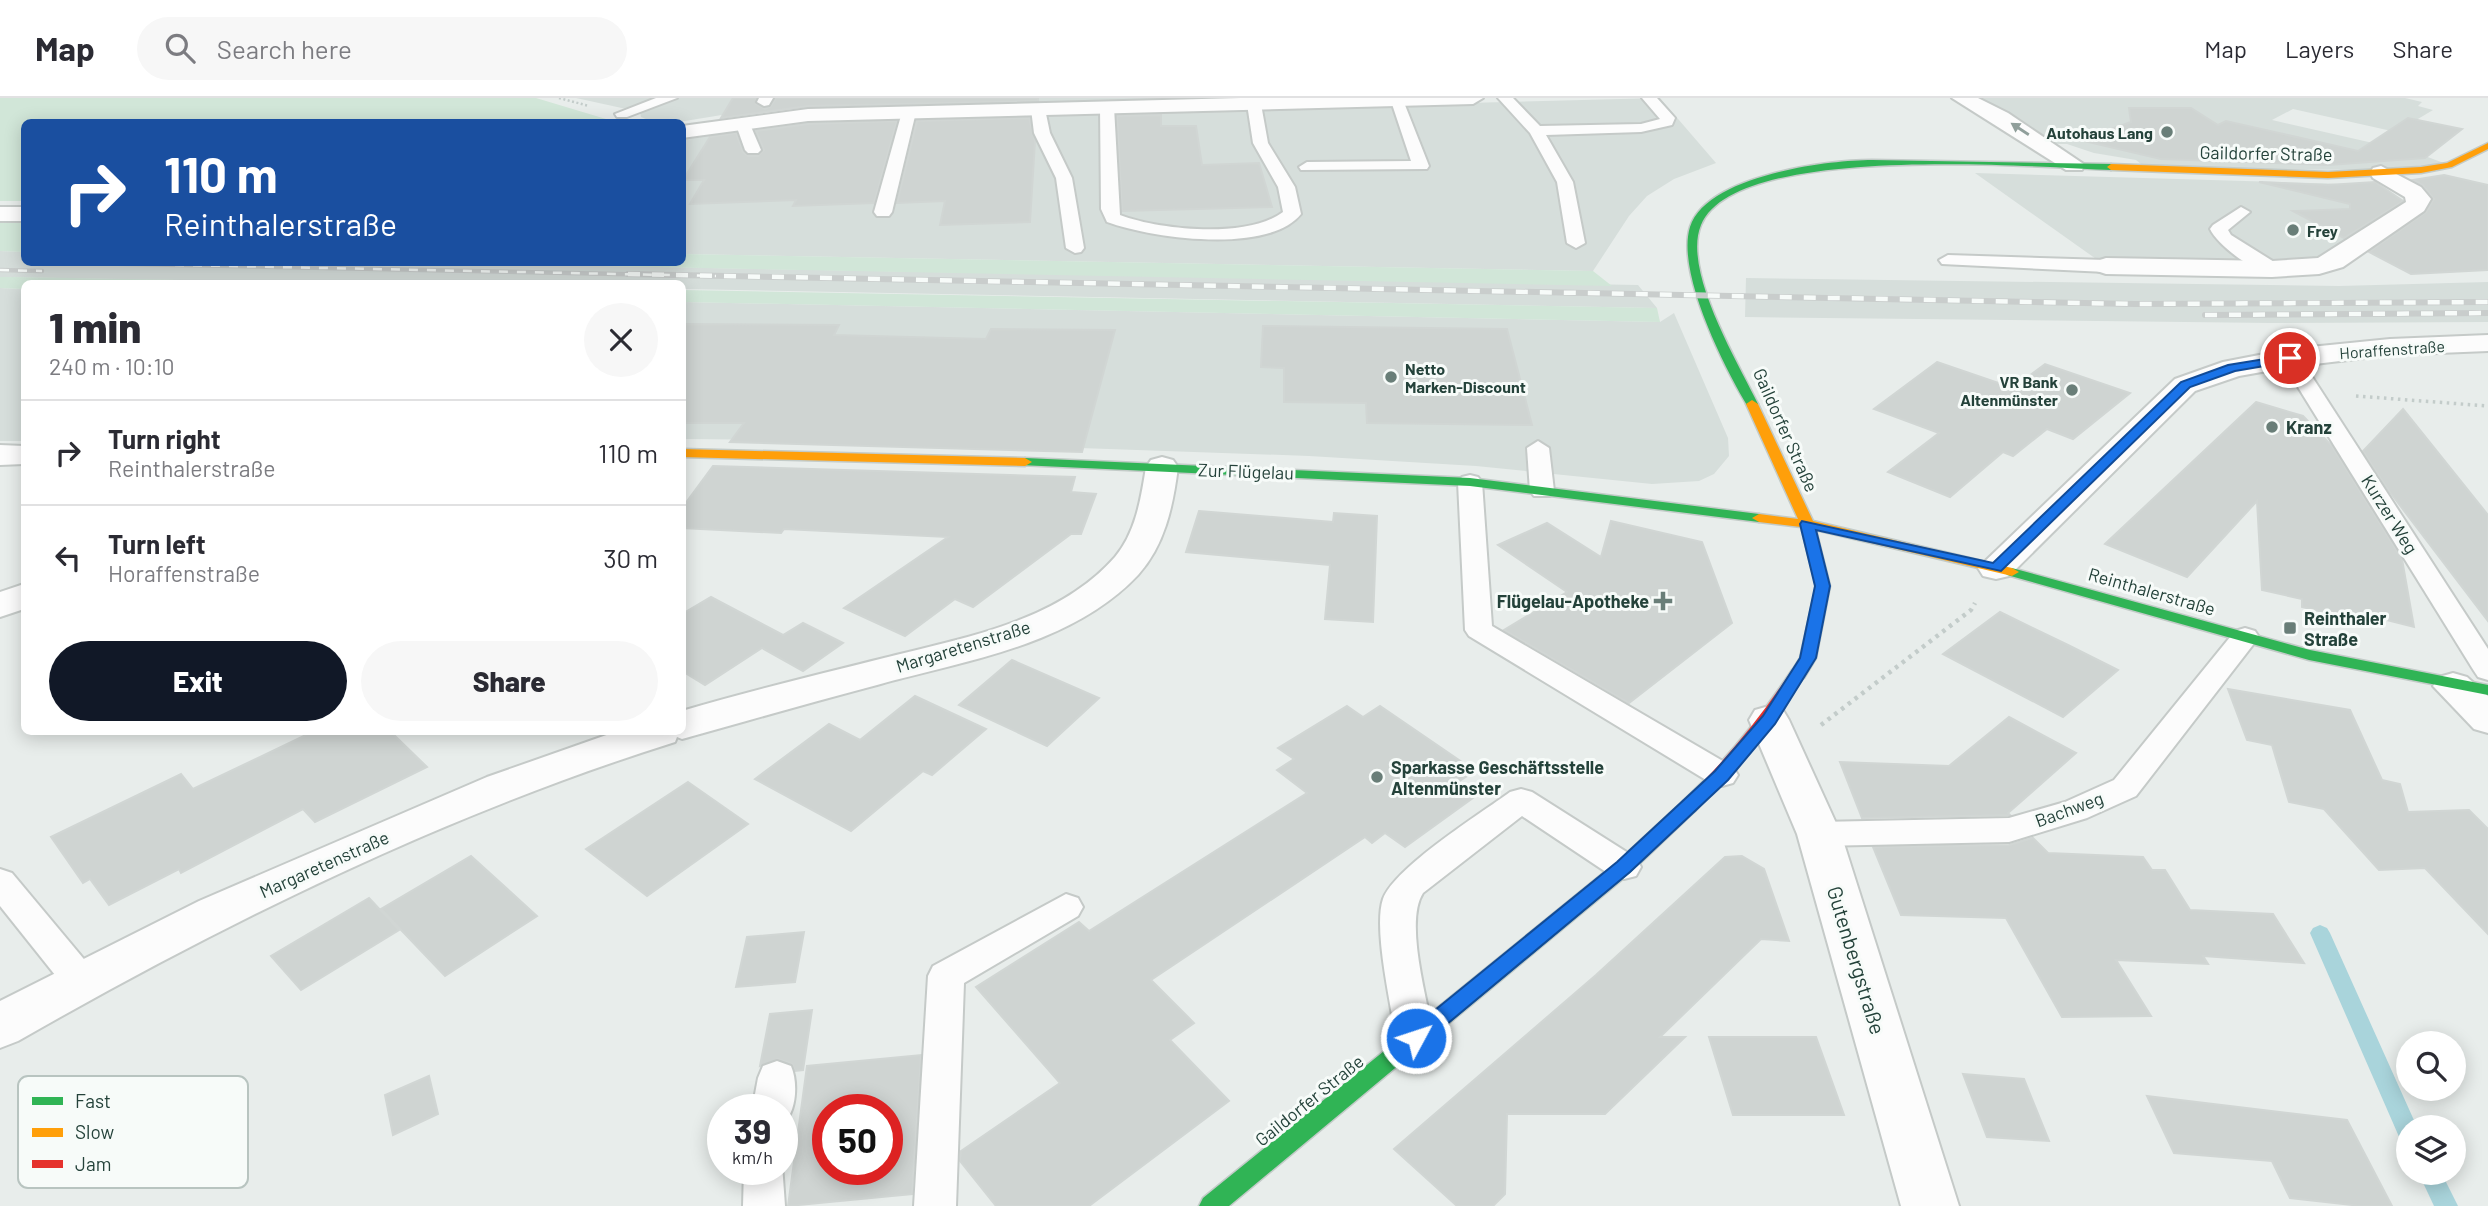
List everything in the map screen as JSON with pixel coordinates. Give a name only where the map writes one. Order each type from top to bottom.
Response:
[{"type":"main road","name":"Gaildorfer Straße","points":[[1211,1206],[1623,867],[1722,775],[1777,737],[1808,658],[1823,586],[1807,524],[1701,294],[1691,248],[1695,225],[1707,208],[1730,192],[1799,170],[1881,162],[2013,163],[2268,174],[2381,173],[2449,165],[2488,146]]},
{"type":"main road","name":"Zur Flügelau","points":[[686,453],[1162,467],[1470,482],[1807,524]]},
{"type":"main road","name":"Reinthalerstraße","points":[[1807,524],[1996,568],[2309,655],[2476,682]]},
{"type":"street","points":[[686,131],[808,115],[1473,98]]},
{"type":"street","points":[[1951,98],[1994,139],[2013,163]]},
{"type":"street","points":[[1962,98],[2001,117],[2074,165]]},
{"type":"street","points":[[2106,266],[2272,269],[2334,262],[2416,206],[2419,199],[2413,192],[2381,173]]},
{"type":"street","points":[[0,214],[21,214]]},
{"type":"street","name":"Horaffenstraße","points":[[1996,568],[2185,385],[2232,368],[2290,358],[2390,347],[2488,343]]},
{"type":"street","points":[[0,455],[21,455]]},
{"type":"street","name":"Margaretenstraße","points":[[686,723],[973,647],[1035,625],[1084,601],[1125,567],[1143,542],[1156,512],[1162,467]]},
{"type":"street","points":[[0,606],[21,596]]},
{"type":"street","points":[[2476,682],[2488,719]]},
{"type":"street","name":"Margaretenstraße","points":[[0,1026],[80,980],[284,881],[470,799],[594,752],[650,735]]},
{"type":"street","name":"Gutenbergstraße","points":[[1777,737],[1819,834],[1930,1206]]},
{"type":"lane","points":[[622,114],[670,98]]},
{"type":"lane","points":[[1505,98],[1536,131],[1565,182],[1576,243]]},
{"type":"lane","points":[[1536,131],[1641,128],[1667,122],[1668,118],[1650,98]]},
{"type":"lane","points":[[1307,167],[1421,166],[1389,99]]},
{"type":"lane","points":[[1107,107],[1109,209],[1113,218],[1137,227],[1226,232],[1277,227],[1292,214],[1293,205],[1281,173],[1259,138],[1254,104]]},
{"type":"lane","points":[[1038,109],[1042,133],[1064,178],[1075,248]]},
{"type":"lane","points":[[883,212],[909,112]]},
{"type":"lane","points":[[742,122],[753,150]]},
{"type":"lane","points":[[2241,212],[2219,229],[2223,238],[2272,269]]},
{"type":"lane","points":[[1948,260],[2106,266]]},
{"type":"lane","name":"Kurzer Weg","points":[[2290,358],[2313,392],[2476,682]]},
{"type":"lane","points":[[1538,448],[1542,491]]},
{"type":"lane","points":[[1470,482],[1479,630],[1722,775]]},
{"type":"lane","name":"Bachweg","points":[[1819,834],[2009,830],[2076,810],[2125,788],[2245,638]]},
{"type":"lane","points":[[1416,1038],[1397,923],[1400,900],[1411,884],[1521,800],[1623,867]]},
{"type":"lane","points":[[0,883],[80,980]]},
{"type":"lane","points":[[935,1206],[946,976],[1066,907]]},
{"type":"lane","points":[[764,1185],[764,1206]]},
{"type":"path","points":[[2313,392],[2488,406]]},
{"type":"path","points":[[1777,737],[1971,610],[1996,568]]},
{"type":"shaded area","points":[[576,98],[1215,98],[853,106],[746,111],[686,121],[646,119],[641,117],[640,112]]},
{"type":"shaded area","points":[[1660,98],[1716,163],[1674,179],[1647,196],[1629,216],[1593,271],[686,254],[686,136],[809,120]]},
{"type":"shaded area","points":[[1962,98],[2405,98],[2422,102],[2418,106],[2433,110],[2396,132],[2293,109],[2272,120],[2417,153],[2449,165],[2421,170],[2147,169],[2136,160],[2094,153],[2067,144],[2043,144]]},
{"type":"shaded area","points":[[1975,173],[2345,184],[2389,200],[2416,206],[2334,262],[2106,266]]},
{"type":"shaded area","points":[[0,251],[21,252],[21,266],[604,266],[1638,285],[1657,308],[686,289],[686,280],[181,280],[0,277]]},
{"type":"shaded area","points":[[1746,278],[2339,286],[2488,282],[2488,322],[2272,323],[1745,317]]},
{"type":"shaded area","points":[[0,288],[21,289],[21,441],[0,441]]},
{"type":"shaded area","points":[[686,302],[1660,322],[1674,313],[1728,438],[1729,456],[1714,474],[1699,481],[1652,484],[1476,466],[1309,456],[885,441],[686,439]]},
{"type":"green space","points":[[0,98],[536,98],[606,119],[21,119],[21,201],[0,201]]},
{"type":"green space","points":[[0,219],[21,219],[21,252],[0,251]]},
{"type":"green space","points":[[686,254],[1593,271],[1612,286],[594,266],[686,266]]},
{"type":"green space","points":[[0,277],[181,280],[21,280],[21,289],[0,288]]},
{"type":"green space","points":[[686,290],[1657,308],[1660,322],[686,302]]},
{"type":"building","points":[[733,98],[756,98],[756,104],[765,109],[771,106],[776,98],[1038,98],[1038,101],[808,106],[721,118]]},
{"type":"building","points":[[2129,108],[2191,108],[2218,125],[2226,121],[2358,151],[2408,118],[2462,129],[2425,158],[2328,165],[2161,159],[2080,140],[2131,122]]},
{"type":"building","points":[[1161,115],[1161,126],[1196,126],[1202,165],[1259,163],[1272,207],[1122,211],[1117,116]]},
{"type":"building","points":[[1029,118],[1035,141],[1030,222],[940,225],[945,201],[897,203],[917,121]]},
{"type":"building","points":[[897,121],[874,203],[793,206],[796,200],[690,204],[704,180],[686,180],[686,175],[710,137],[736,133],[743,152],[748,156],[758,156],[764,150],[756,131],[808,124]]},
{"type":"building","points":[[2444,175],[2488,185],[2488,270],[2411,274],[2369,252],[2426,212],[2434,199],[2423,185],[2413,180]]},
{"type":"building","points":[[2259,182],[2328,185],[2375,182],[2403,201],[2344,238],[2293,211],[2350,209],[2350,204]]},
{"type":"building","points":[[686,324],[839,325],[834,335],[986,339],[991,329],[1115,330],[1082,452],[730,442],[744,423],[686,423]]},
{"type":"building","name":"Netto Marken-Discount","points":[[1263,326],[1507,329],[1532,425],[1367,423],[1366,403],[1284,402],[1284,368],[1261,367]]},
{"type":"building","points":[[1937,362],[2013,388],[2045,364],[2130,393],[2073,439],[2047,429],[2013,456],[2003,452],[1950,497],[1888,472],[1939,433],[1874,409]]},
{"type":"building","points":[[2256,402],[2303,416],[2332,446],[2402,559],[2414,627],[2359,613],[2360,621],[2302,607],[2302,599],[2262,590],[2257,501],[2187,577],[2105,544]]},
{"type":"building","points":[[2403,409],[2488,515],[2488,621],[2389,491],[2363,451]]},
{"type":"building","points":[[713,466],[1075,477],[1071,492],[1096,494],[1081,534],[1071,534],[973,607],[955,599],[905,636],[844,608],[948,537],[784,529],[781,533],[686,528],[686,503]]},
{"type":"building","points":[[1199,511],[1333,522],[1334,513],[1377,516],[1373,622],[1325,619],[1330,565],[1186,552]]},
{"type":"building","points":[[1611,521],[1702,542],[1732,623],[1629,703],[1504,630],[1567,592],[1498,545],[1547,523],[1601,557]]},
{"type":"building","points":[[711,597],[783,635],[803,623],[843,643],[803,671],[762,648],[705,685],[686,673],[686,612]]},
{"type":"building","points":[[2000,612],[2118,670],[2063,717],[1943,654]]},
{"type":"building","points":[[1012,660],[1099,698],[1047,746],[959,705]]},
{"type":"building","points":[[2228,689],[2350,710],[2382,780],[2400,784],[2408,812],[2469,810],[2488,829],[2488,934],[2425,868],[2379,870],[2324,809],[2289,802],[2272,745],[2247,740]]},
{"type":"building","points":[[915,696],[986,729],[932,775],[923,771],[851,831],[755,779],[829,724],[860,740]]},
{"type":"building","points":[[1347,706],[1363,717],[1380,706],[1475,771],[1458,782],[1477,795],[1405,847],[1385,833],[1372,843],[1365,837],[1151,980],[1194,1023],[1170,1040],[1229,1101],[1089,1206],[996,1206],[960,1161],[961,1151],[1060,1083],[976,987],[1079,922],[1089,931],[1307,793],[1277,770],[1294,759],[1278,748]]},
{"type":"building","points":[[2009,717],[2076,753],[2008,813],[2010,815],[1862,818],[1840,762],[1949,766]]},
{"type":"building","points":[[306,735],[394,735],[427,767],[315,822],[303,809],[181,873],[179,869],[109,905],[90,879],[83,883],[51,837],[181,774],[193,789]]},
{"type":"building","points":[[688,782],[748,824],[647,896],[586,849]]},
{"type":"building","points":[[2033,838],[2048,853],[2143,857],[2152,870],[2165,870],[2190,910],[2273,914],[2304,963],[2203,956],[2208,964],[2116,960],[2151,1016],[2062,1017],[2006,918],[1901,915],[1873,847],[2009,845]]},
{"type":"building","points":[[471,856],[537,916],[445,976],[381,909]]},
{"type":"building","points":[[1742,856],[1764,869],[1789,941],[1761,939],[1660,1037],[1685,1037],[1605,1114],[1507,1114],[1505,1194],[1493,1206],[1457,1206],[1394,1149],[1596,975],[1725,857]]},
{"type":"building","points":[[369,898],[399,930],[301,990],[271,956]]},
{"type":"building","points":[[804,932],[795,982],[736,987],[747,937]]},
{"type":"building","points":[[812,1010],[803,1070],[795,1071],[792,1064],[778,1059],[760,1066],[770,1014]]},
{"type":"building","points":[[1709,1037],[1816,1037],[1844,1115],[1733,1115]]},
{"type":"building","points":[[921,1055],[912,1194],[788,1206],[791,1185],[798,1185],[798,1132],[807,1066]]},
{"type":"building","points":[[1963,1074],[2024,1079],[2049,1141],[1987,1137]]},
{"type":"building","points":[[429,1076],[438,1114],[393,1135],[385,1095]]},
{"type":"building","points":[[2147,1096],[2347,1120],[2392,1206],[2361,1206],[2290,1198],[2272,1161],[2174,1153]]},
{"type":"waterway","points":[[2320,933],[2400,1115]]},
{"type":"waterway","points":[[2436,1185],[2446,1206]]},
{"type":"railway","points":[[227,266],[716,276]]},
{"type":"railway","points":[[0,270],[42,271]]},
{"type":"railway","points":[[628,274],[2135,304],[2488,302]]},
{"type":"railway","points":[[2205,315],[2488,313]]},
{"type":"traffic: fast","points":[[1752,404],[1710,316],[1694,268],[1692,246],[1695,226],[1703,212],[1718,200],[1737,190],[1782,175],[1841,164],[1956,163],[2111,167]]},
{"type":"traffic: fast","points":[[1025,462],[1470,482],[1759,518]]},
{"type":"traffic: fast","points":[[2012,572],[2309,655],[2488,690]]},
{"type":"traffic: fast","points":[[1211,1206],[1624,867],[1689,806]]},
{"type":"traffic: slow","points":[[2111,167],[2328,175],[2421,170],[2449,165],[2488,146]]},
{"type":"traffic: slow","points":[[1752,404],[1807,524],[1823,586],[1808,658],[1798,674]]},
{"type":"traffic: slow","points":[[686,453],[1025,462]]},
{"type":"traffic: slow","points":[[1759,518],[1807,524],[2012,572]]},
{"type":"traffic: jam","points":[[1689,806],[1748,743],[1798,674]]},
{"type":"place","name":"Autohaus Lang","points":[[2167,132]]},
{"type":"place","name":"Frey","points":[[2293,230]]},
{"type":"place","name":"Netto Marken-Discount","points":[[1391,377]]},
{"type":"place","name":"VR Bank Altenmünster","points":[[2072,390]]},
{"type":"place","name":"Kranz","points":[[2272,427]]},
{"type":"place","name":"Flügelau-Apotheke","points":[[1663,601]]},
{"type":"place","name":"Reinthaler Straße","points":[[2290,628]]},
{"type":"place","name":"Sparkasse Geschäftsstelle Altenmünster","points":[[1377,777]]},
{"type":"route","points":[[1416,1038],[1623,867],[1722,775],[1769,720],[1808,658],[1823,586],[1807,524],[1996,568],[2185,385],[2232,368],[2290,358]]}]
